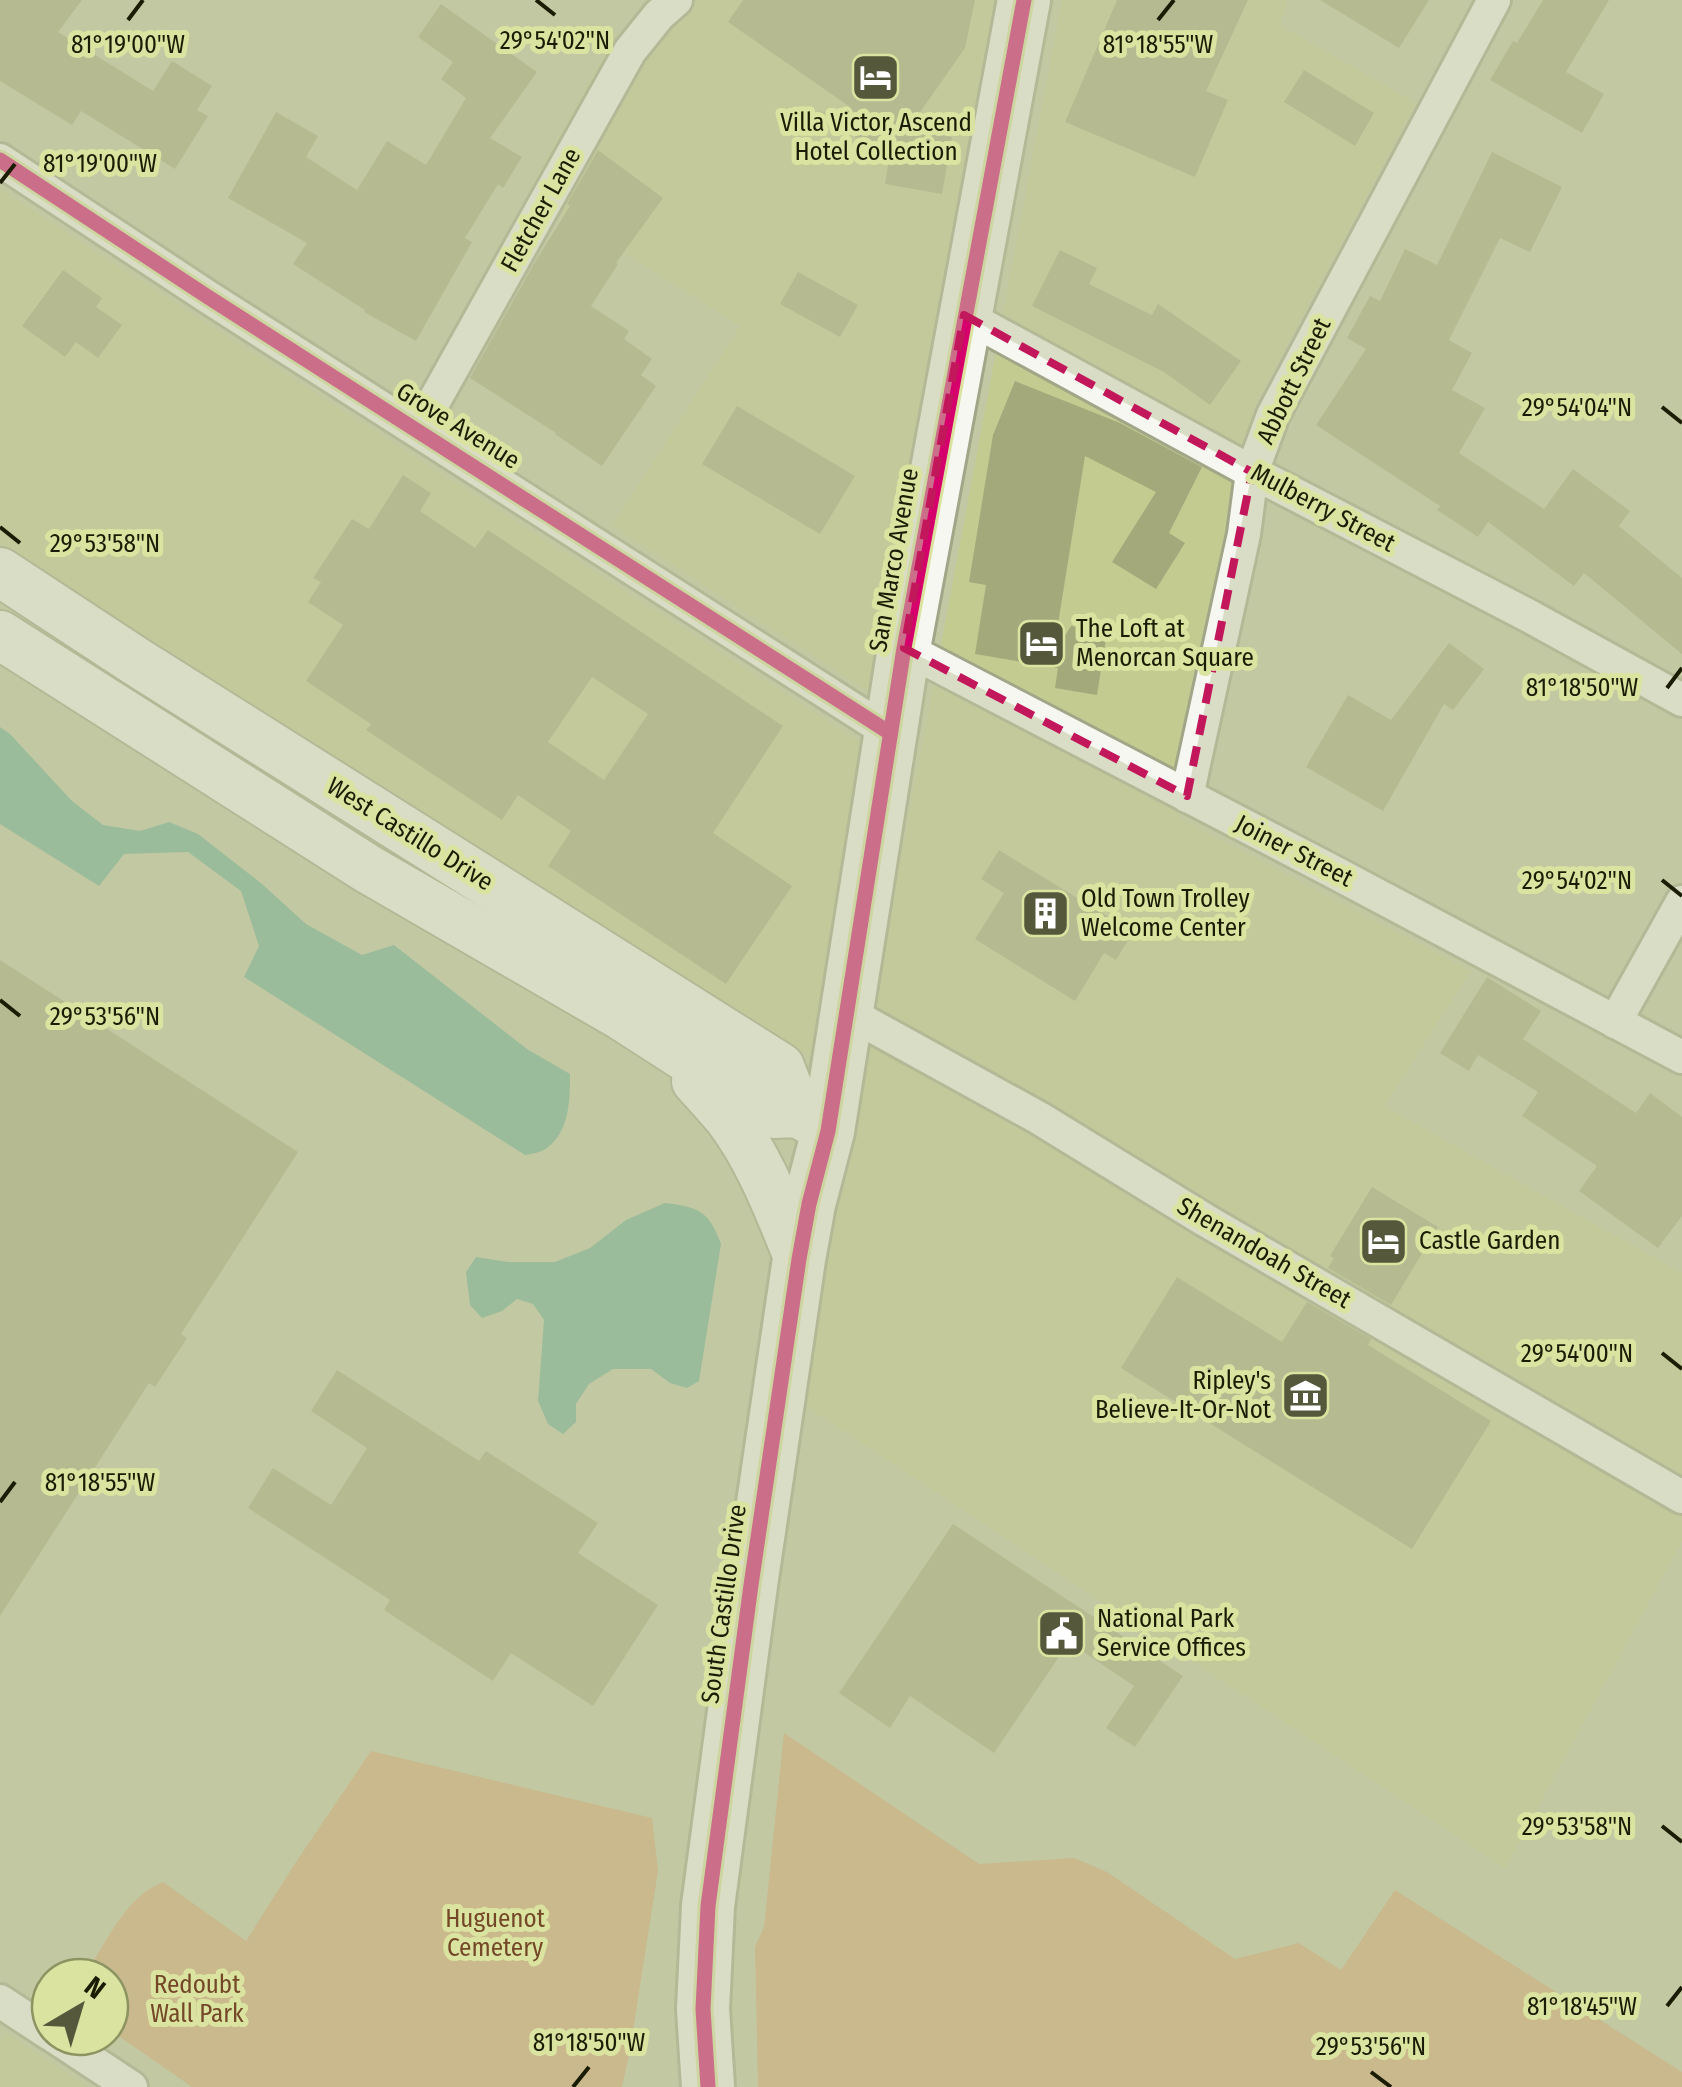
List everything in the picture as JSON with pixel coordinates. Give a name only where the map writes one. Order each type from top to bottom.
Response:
[{"type":"main road","name":"San Marco Avenue","points":[[813,1122],[846,1011],[904,648],[1024,0]]},
{"type":"main road","name":"West Castillo Drive","points":[[0,572],[142,666],[780,1067],[813,1122]]},
{"type":"main road","name":"West Castillo Drive","points":[[1,636],[368,869],[622,1016],[774,1114],[813,1122]]},
{"type":"main road","points":[[665,1044],[747,1146],[799,1260]]},
{"type":"main road","name":"South Castillo Drive","points":[[700,2080],[708,1906],[751,1585],[810,1204],[813,1122]]},
{"type":"street","name":"Fletcher Lane","points":[[418,430],[630,51],[676,0]]},
{"type":"street","name":"Abbott Street","points":[[1187,796],[1244,534],[1252,472],[1272,415],[1494,0]]},
{"type":"street","name":"Grove Avenue","points":[[0,160],[890,733]]},
{"type":"street","name":"Mulberry Street","points":[[964,315],[1682,700]]},
{"type":"street","name":"Joiner Street","points":[[904,648],[1682,1057]]},
{"type":"street","points":[[1616,1022],[1682,902]]},
{"type":"street","name":"Shenandoah Street","points":[[846,1011],[1039,1118],[1205,1220],[1682,1497]]},
{"type":"street","points":[[1,2005],[30,2023]]},
{"type":"street","points":[[85,2057],[131,2087]]},
{"type":"highlighted area","points":[[964,315],[1252,472],[1187,796],[904,648]]},
{"type":"shaded area","points":[[656,0],[1001,0],[944,309],[934,325],[940,329],[884,643],[874,658],[880,662],[874,695],[612,526],[740,326],[528,192],[614,38]]},
{"type":"shaded area","points":[[1062,0],[1288,0],[1280,25],[1416,103],[1254,407],[1179,818],[1471,971],[1384,1106],[1682,1273],[1682,1541],[1505,1868],[799,1402]]},
{"type":"shaded area","points":[[0,189],[867,746],[825,1005],[815,1021],[821,1025],[815,1060],[155,646],[0,544]]},
{"type":"shaded area","points":[[0,727],[72,801],[103,825],[140,831],[169,822],[198,834],[306,924],[362,955],[394,945],[527,1049],[570,1074],[566,1117],[558,1136],[542,1151],[525,1155],[244,977],[259,946],[241,891],[188,852],[124,854],[99,886],[0,824]]},
{"type":"shaded area","points":[[665,1203],[701,1213],[712,1224],[721,1244],[699,1381],[687,1388],[670,1383],[651,1369],[613,1369],[589,1384],[576,1404],[576,1422],[563,1434],[548,1424],[538,1401],[544,1320],[533,1304],[517,1299],[502,1311],[482,1318],[470,1305],[466,1272],[476,1257],[555,1262],[590,1248],[626,1220]]},
{"type":"shaded area","points":[[6,2033],[30,2049],[30,2057],[42,2057],[88,2087],[0,2087],[0,2041]]},
{"type":"green space","points":[[784,1733],[979,1864],[1074,1858],[1107,1872],[1235,1959],[1299,1943],[1341,1970],[1395,1890],[1682,2072],[1682,2087],[758,2087],[755,1947],[764,1927]]},
{"type":"green space","name":"Huguenot Cemetery","points":[[371,1751],[652,1818],[658,1871],[622,2087],[192,2087],[130,2044],[130,1957],[96,1957],[127,1910],[163,1882],[246,1941]]},
{"type":"building","points":[[0,0],[82,0],[58,32],[153,91],[172,61],[212,86],[197,110],[208,116],[175,169],[81,111],[72,125],[0,81]]},
{"type":"building","name":"Villa Victor, Ascend Hotel Collection","points":[[743,0],[975,0],[965,48],[909,128],[952,137],[942,194],[885,184],[889,159],[817,111],[844,116],[850,107],[728,22]]},
{"type":"building","points":[[1117,0],[1248,0],[1206,91],[1228,100],[1195,177],[1065,122]]},
{"type":"building","points":[[1320,0],[1429,0],[1399,48]]},
{"type":"building","points":[[1543,0],[1609,0],[1566,72],[1604,94],[1582,133],[1490,80]]},
{"type":"building","points":[[441,4],[537,72],[490,138],[522,157],[503,188],[498,184],[465,238],[472,242],[416,341],[364,312],[293,264],[307,243],[228,198],[276,112],[318,136],[306,157],[357,190],[387,141],[426,165],[466,98],[441,79],[453,62],[418,37]]},
{"type":"building","points":[[1304,70],[1374,113],[1355,146],[1284,102]]},
{"type":"building","points":[[598,150],[663,198],[616,263],[591,306],[629,331],[624,339],[652,359],[641,375],[656,386],[602,466],[470,378]]},
{"type":"building","points":[[1492,152],[1562,187],[1530,252],[1500,238],[1449,340],[1472,353],[1452,390],[1485,408],[1459,453],[1544,509],[1573,469],[1630,511],[1619,526],[1682,578],[1682,654],[1584,573],[1574,586],[1488,522],[1478,537],[1437,510],[1440,506],[1316,425],[1366,349],[1347,338],[1370,296],[1380,301],[1405,249],[1437,265]]},
{"type":"building","points":[[1060,250],[1097,268],[1089,284],[1152,315],[1158,304],[1241,361],[1210,405],[1164,372],[1032,306]]},
{"type":"building","points":[[63,270],[102,298],[96,307],[122,325],[98,358],[76,342],[65,357],[22,326]]},
{"type":"building","points":[[798,272],[858,305],[840,337],[780,304]]},
{"type":"building","points":[[1015,381],[1120,423],[1202,467],[1169,533],[1185,543],[1156,589],[1112,562],[1156,492],[1085,456],[1053,655],[1071,626],[1107,632],[1097,695],[1055,688],[1058,668],[975,654],[986,585],[969,582],[993,435]]},
{"type":"building","points":[[737,406],[855,476],[820,534],[702,464]]},
{"type":"building","points":[[403,475],[431,493],[420,511],[475,548],[488,530],[783,726],[713,833],[792,886],[726,984],[548,866],[571,831],[518,795],[502,820],[366,730],[371,724],[306,681],[343,625],[308,602],[321,582],[313,578],[352,519],[369,529]],"holes":[[[592,677],[648,714],[604,780],[548,742]]]},
{"type":"building","points":[[1449,643],[1484,669],[1453,710],[1444,704],[1383,811],[1306,767],[1348,695],[1391,720]]},
{"type":"building","name":"Old Town Trolley Welcome Center","points":[[999,850],[1133,932],[1116,960],[1104,953],[1075,1001],[975,939],[1004,893],[981,879]]},
{"type":"building","points":[[0,960],[298,1152],[181,1334],[187,1338],[155,1387],[149,1383],[0,1616]]},
{"type":"building","points":[[1487,977],[1541,1011],[1523,1039],[1636,1113],[1650,1093],[1682,1117],[1682,1216],[1658,1248],[1579,1191],[1597,1166],[1522,1116],[1538,1092],[1478,1055],[1469,1071],[1440,1053]]},
{"type":"building","name":"Castle Garden","points":[[1372,1187],[1438,1227],[1391,1305],[1328,1268],[1334,1258],[1330,1256]]},
{"type":"building","name":"Ripley's Believe-It-Or-Not","points":[[1177,1277],[1282,1342],[1307,1302],[1371,1339],[1368,1345],[1491,1421],[1412,1549],[1121,1368]]},
{"type":"building","points":[[337,1370],[479,1461],[486,1451],[598,1523],[578,1553],[658,1605],[593,1706],[511,1653],[493,1681],[384,1610],[390,1600],[248,1508],[273,1468],[331,1505],[367,1448],[311,1411]]},
{"type":"building","name":"National Park Service Offices","points":[[953,1524],[1183,1676],[1135,1747],[1106,1728],[1134,1686],[1069,1642],[994,1753],[910,1696],[890,1728],[839,1693]]},
{"type":"cycle path","points":[[708,2087],[703,2009],[708,1906],[799,1259],[828,1131],[904,648],[1024,0]]},
{"type":"cycle path","points":[[0,160],[890,733]]},
{"type":"place","name":"Villa Victor, Ascend Hotel Collection","points":[[876,77]]},
{"type":"place","name":"The Loft at Menorcan Square","points":[[1041,643]]},
{"type":"place","name":"Old Town Trolley Welcome Center","points":[[1046,913]]},
{"type":"place","name":"Castle Garden","points":[[1384,1241]]},
{"type":"place","name":"Ripley's Believe-It-Or-Not","points":[[1306,1395]]},
{"type":"place","name":"National Park Service Offices","points":[[1062,1633]]},
{"type":"park label","name":"Redoubt Wall Park","points":[[197,2000]]}]
